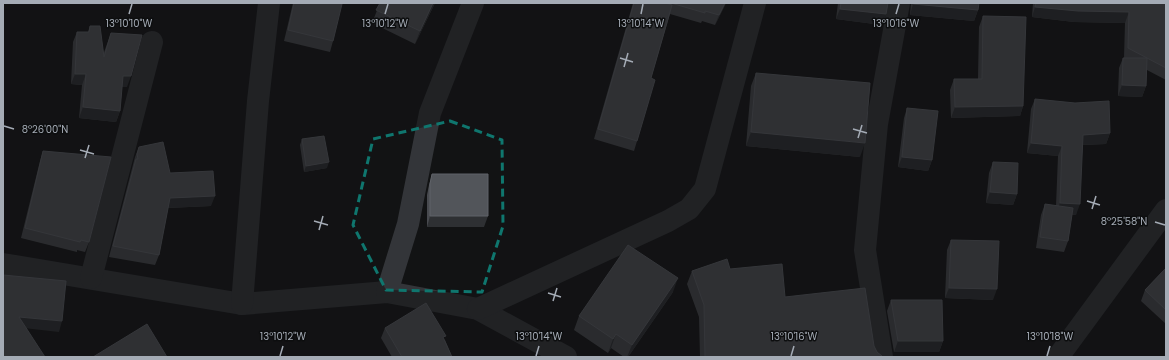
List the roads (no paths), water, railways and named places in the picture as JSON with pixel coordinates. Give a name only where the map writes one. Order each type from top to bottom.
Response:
[{"type":"street","points":[[242,304],[258,101],[269,3]]},
{"type":"street","points":[[387,292],[408,224],[430,113],[473,3]]},
{"type":"street","points":[[478,308],[668,221],[689,209],[705,189],[755,3]]},
{"type":"street","points":[[882,357],[865,250],[877,124],[899,3]]},
{"type":"street","points":[[91,278],[152,42]]},
{"type":"street","points":[[1058,357],[1166,210]]},
{"type":"street","points":[[3,264],[242,304],[387,292],[478,308],[566,357]]}]
